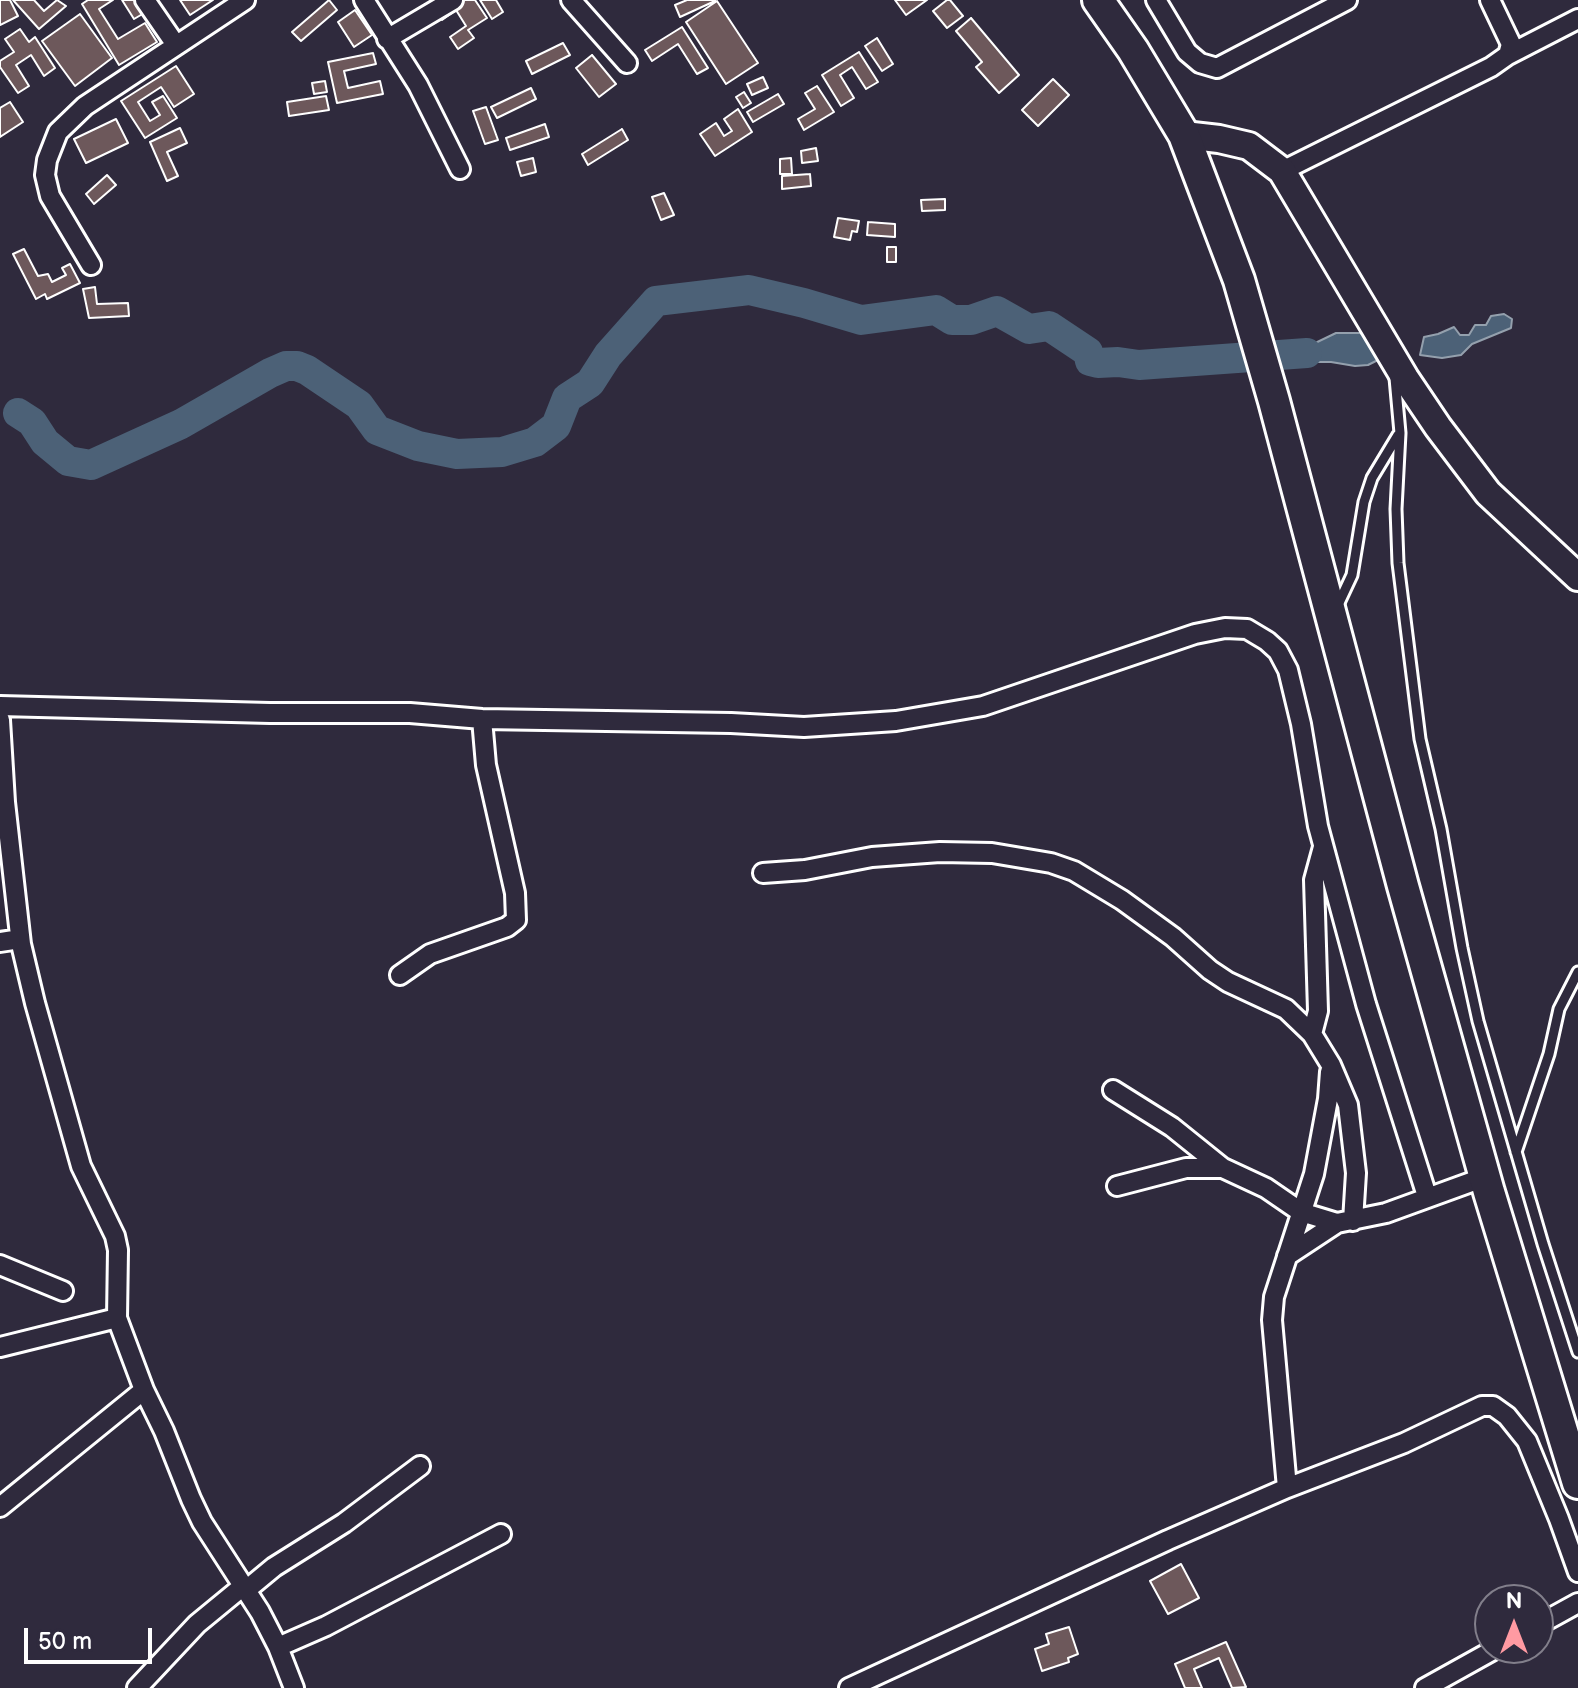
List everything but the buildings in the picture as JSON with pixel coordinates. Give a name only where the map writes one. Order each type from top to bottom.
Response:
[{"type":"highway","points":[[1098,0],[1133,50],[1184,135],[1243,295],[1485,1177],[1570,1435],[1578,1483]]},
{"type":"main road","points":[[1184,135],[1249,146],[1282,171],[1438,427],[1488,493],[1578,577]]},
{"type":"street","points":[[145,0],[176,45]]},
{"type":"street","points":[[91,265],[50,196],[45,175],[51,147],[65,124],[85,106],[245,0]]},
{"type":"street","points":[[364,0],[418,85],[460,169]]},
{"type":"street","points":[[387,39],[453,0]]},
{"type":"street","points":[[571,0],[627,63]]},
{"type":"street","points":[[1156,0],[1187,52],[1200,63],[1217,68],[1341,2]]},
{"type":"street","points":[[1490,0],[1511,44],[1508,55]]},
{"type":"street","points":[[1282,171],[1463,81],[1578,19]]},
{"type":"street","points":[[0,706],[258,713],[410,713],[482,719],[804,727],[896,721],[983,706],[1195,634],[1225,628],[1247,629],[1278,651],[1288,670],[1323,847],[1366,1004],[1427,1196]]},
{"type":"street","points":[[400,975],[430,954],[507,927],[516,920],[515,893],[486,765],[482,719]]},
{"type":"street","points":[[0,720],[5,802],[20,939],[81,1166],[115,1236],[118,1250],[117,1318],[144,1390],[197,1510],[260,1612],[294,1688]]},
{"type":"street","points":[[1312,1034],[1318,1011],[1314,880],[1323,847]]},
{"type":"street","points":[[763,873],[805,870],[872,857],[940,852],[992,853],[1051,863],[1074,871],[1122,900],[1228,982],[1286,1009],[1312,1034],[1331,1065],[1348,1105],[1356,1173],[1345,1222]]},
{"type":"street","points":[[0,942],[20,939]]},
{"type":"street","points":[[1287,1488],[1272,1320],[1274,1297],[1314,1174],[1331,1065]]},
{"type":"street","points":[[1113,1090],[1181,1133],[1223,1168],[1266,1188],[1301,1212],[1345,1222]]},
{"type":"street","points":[[1117,1186],[1186,1168],[1223,1168]]},
{"type":"street","points":[[1287,1256],[1345,1222],[1386,1213],[1485,1177]]},
{"type":"street","points":[[0,1265],[63,1291]]},
{"type":"street","points":[[0,1347],[117,1318]]},
{"type":"street","points":[[0,1507],[144,1390]]},
{"type":"street","points":[[849,1688],[882,1681],[1168,1540],[1287,1488],[1404,1443],[1482,1406],[1493,1406],[1507,1416],[1527,1441],[1578,1572]]},
{"type":"street","points":[[137,1688],[197,1624],[274,1567],[344,1523],[420,1466]]},
{"type":"street","points":[[278,1647],[326,1626],[501,1534]]},
{"type":"street","points":[[1554,1616],[1578,1603]]},
{"type":"street","points":[[1425,1688],[1474,1661]]},
{"type":"lane","points":[[1394,358],[1400,433],[1396,509],[1398,563],[1420,739],[1441,829],[1478,1021],[1578,1352]]},
{"type":"lane","points":[[1332,617],[1352,575],[1364,502],[1372,478],[1400,433]]},
{"type":"lane","points":[[1516,1152],[1545,1067],[1559,1009],[1578,972]]},
{"type":"water","points":[[1504,314],[1512,319],[1511,328],[1472,344],[1461,355],[1442,358],[1420,355],[1424,337],[1454,327],[1460,335],[1469,335],[1475,325],[1486,325],[1491,316]]},
{"type":"water","points":[[1336,333],[1360,333],[1372,338],[1382,358],[1368,365],[1355,366],[1304,362],[1309,346]]},
{"type":"waterway","points":[[18,413],[32,422],[45,442],[68,461],[91,465],[181,424],[270,373],[286,366],[297,366],[359,405],[377,430],[418,446],[457,454],[502,452],[535,442],[556,426],[567,398],[590,383],[608,355],[656,301],[749,290],[861,320],[936,310],[952,320],[971,320],[997,311],[1029,329],[1049,326],[1088,352],[1090,361],[1098,363],[1139,365],[1307,353]]}]
